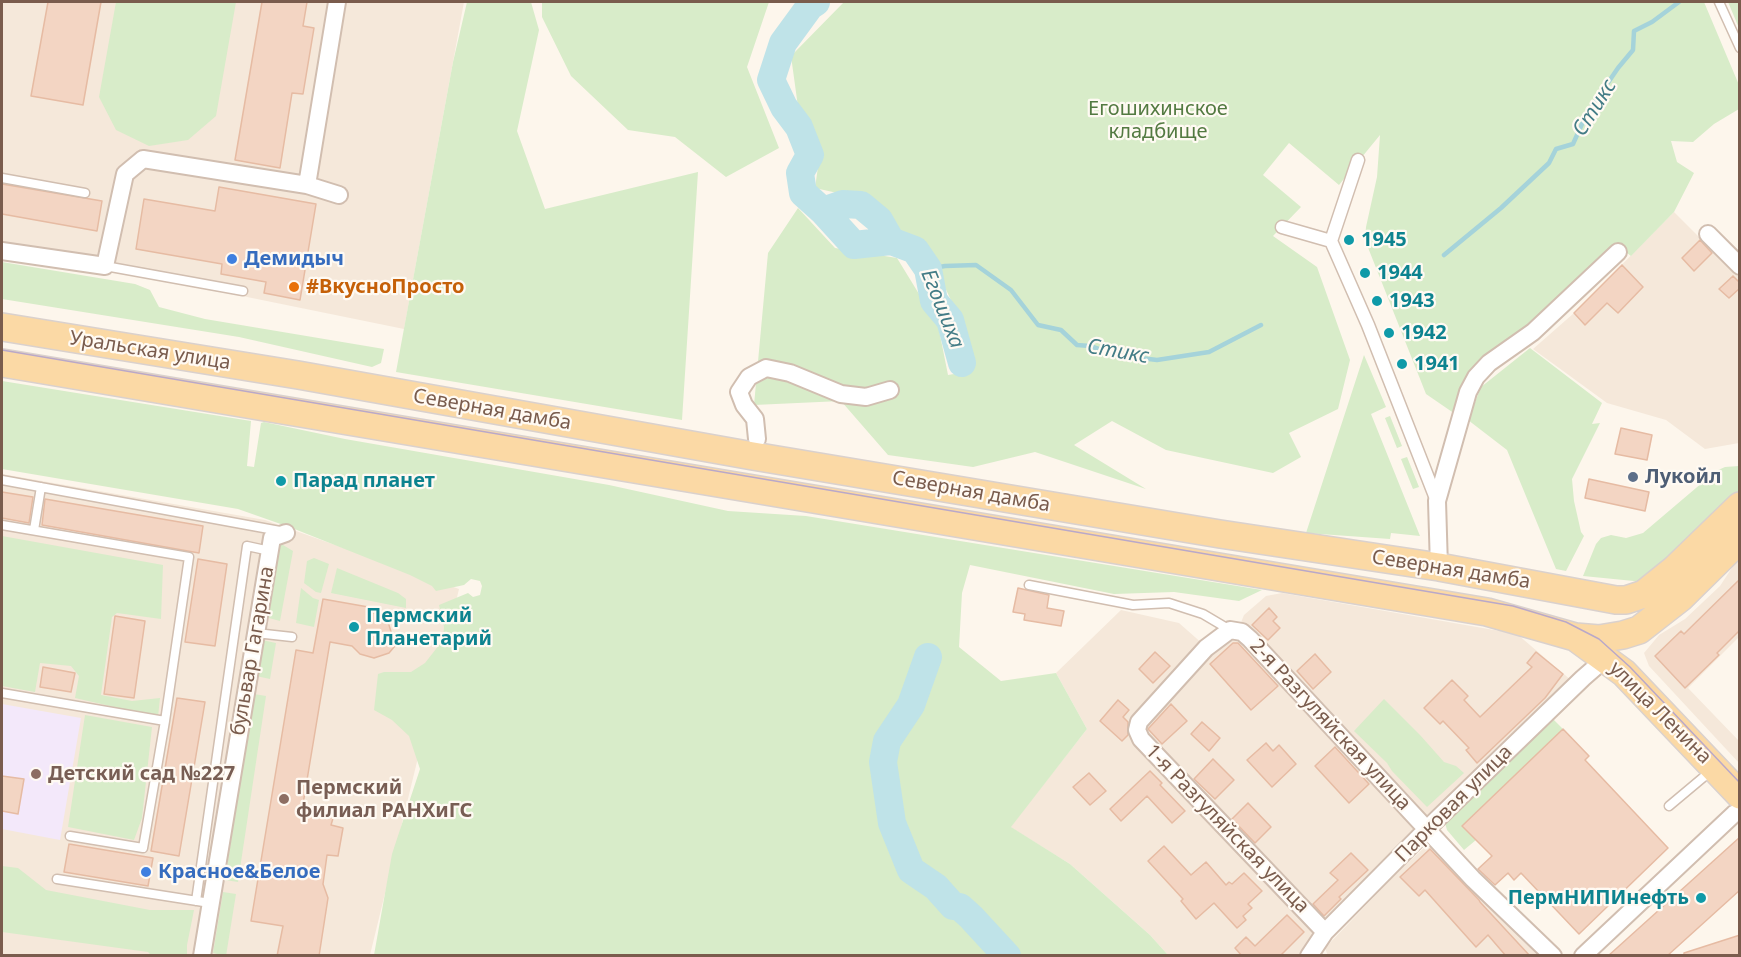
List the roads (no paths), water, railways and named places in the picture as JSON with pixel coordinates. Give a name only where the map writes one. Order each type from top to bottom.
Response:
[{"type":"main road","name":"Уральская улица","points":[[2,327],[298,375]]},
{"type":"main road","name":"Уральская улица","points":[[2,363],[292,413]]},
{"type":"main road","name":"Северная дамба","points":[[298,375],[765,458],[1220,534],[1439,567],[1616,600],[1626,600],[1644,594],[1675,569],[1740,506]]},
{"type":"main road","name":"Северная дамба","points":[[292,413],[1487,612],[1575,637]]},
{"type":"main road","points":[[1575,637],[1599,639],[1639,630],[1680,598],[1740,539]]},
{"type":"main road","name":"улица Ленина","points":[[1575,637],[1606,658],[1624,674],[1740,795]]},
{"type":"street","points":[[307,184],[337,2]]},
{"type":"street","points":[[2,250],[105,266],[125,174],[143,159],[307,184],[339,195]]},
{"type":"street","points":[[1358,160],[1330,241],[1368,325],[1437,501]]},
{"type":"street","points":[[1282,226],[1330,241]]},
{"type":"street","points":[[1708,234],[1740,266]]},
{"type":"street","points":[[1439,567],[1437,501],[1468,392],[1476,377],[1489,363],[1533,332],[1618,252]]},
{"type":"street","points":[[757,439],[755,419],[744,405],[740,392],[749,377],[766,368],[790,373],[841,394],[866,397],[890,390]]},
{"type":"street","name":"бульвар Гагарина","points":[[202,956],[203,902],[256,633],[272,538],[286,533]]},
{"type":"street","name":"1-я Разгуляйская улица","points":[[1230,630],[1206,648],[1139,722],[1137,730],[1141,739],[1325,932]]},
{"type":"street","name":"2-я Разгуляйская улица","points":[[1230,630],[1242,632],[1250,639],[1473,879],[1553,956]]},
{"type":"street","name":"Парковая улица","points":[[1310,956],[1325,932],[1428,828],[1606,658]]},
{"type":"street","points":[[1583,956],[1734,814],[1740,811]]},
{"type":"lane","points":[[1719,2],[1740,48]]},
{"type":"lane","points":[[2,178],[86,193]]},
{"type":"lane","points":[[105,266],[243,291]]},
{"type":"lane","points":[[2,480],[286,533]]},
{"type":"lane","points":[[34,530],[41,487]]},
{"type":"lane","points":[[2,525],[189,556],[165,721],[143,848],[70,836]]},
{"type":"lane","points":[[57,879],[203,902],[247,546],[270,551]]},
{"type":"lane","points":[[1029,585],[1133,605],[1169,603],[1203,614],[1230,630]]},
{"type":"lane","points":[[256,633],[292,637]]},
{"type":"lane","points":[[2,693],[165,721]]},
{"type":"lane","points":[[1670,806],[1714,768]]},
{"type":"waterway","name":"Егошиха","points":[[816,2],[810,6],[783,43],[771,80],[784,107],[799,127],[810,155],[800,173],[803,193],[854,245],[891,241],[915,250],[928,269],[934,301],[950,320],[962,363]]},
{"type":"waterway","name":"Стикс","points":[[1444,255],[1501,208],[1549,163],[1556,149],[1573,144],[1586,115],[1633,50],[1634,31],[1652,22],[1679,2]]},
{"type":"waterway","points":[[823,211],[843,204],[861,205],[879,220],[891,241]]},
{"type":"waterway","name":"Стикс","points":[[928,269],[976,265],[1011,290],[1038,325],[1061,330],[1077,345],[1090,346],[1116,355],[1157,360],[1209,352],[1261,325]]},
{"type":"waterway","name":"Егошиха","points":[[928,657],[911,705],[887,741],[883,762],[892,823],[911,870],[936,887],[953,906],[960,907],[1007,956]]},
{"type":"tram line","points":[[2,350],[1513,606],[1566,622],[1599,639],[1630,667],[1740,783]]},
{"type":"place","name":"1945","points":[[1349,240]]},
{"type":"place","name":"Демидыч","points":[[232,259]]},
{"type":"place","name":"1944","points":[[1365,273]]},
{"type":"place","name":"#ВкусноПросто","points":[[294,287]]},
{"type":"place","name":"1943","points":[[1377,301]]},
{"type":"place","name":"1942","points":[[1389,333]]},
{"type":"place","name":"1941","points":[[1402,364]]},
{"type":"place","name":"Лукойл","points":[[1633,477]]},
{"type":"place","name":"Парад планет","points":[[281,481]]},
{"type":"place","name":"Пермский Планетарий","points":[[354,627]]},
{"type":"place","name":"Детский сад №227","points":[[36,774]]},
{"type":"place","name":"Пермский филиал РАНХиГС","points":[[284,799]]},
{"type":"place","name":"Красное&Белое","points":[[146,872]]},
{"type":"place","name":"ПермНИПИнефть","points":[[1701,898]]},
{"type":"park label","name":"Егошихинское кладбище","points":[[1158,120]]}]
